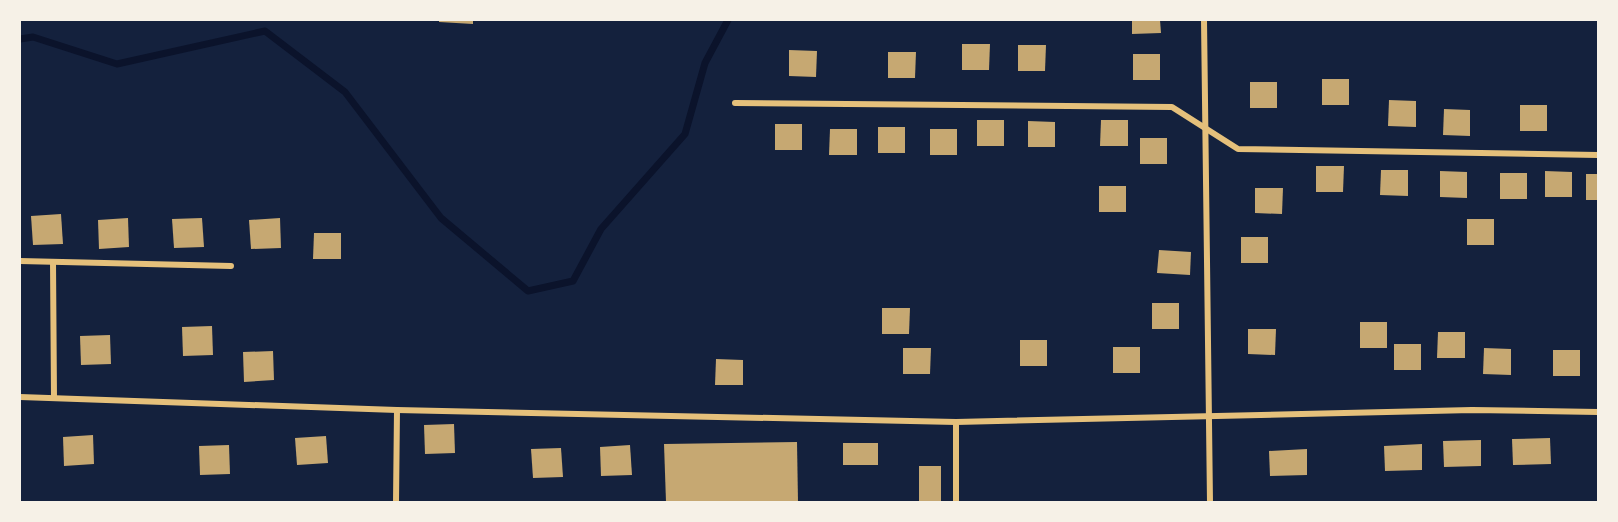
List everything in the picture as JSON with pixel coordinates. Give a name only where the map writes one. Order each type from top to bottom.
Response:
[{"type":"street","points":[[1204,20],[1210,502]]},
{"type":"street","points":[[735,103],[1172,107],[1238,150],[1599,155]]},
{"type":"street","points":[[20,261],[231,266]]},
{"type":"street","points":[[53,262],[54,398]]},
{"type":"street","points":[[20,398],[397,410],[956,422],[1472,410],[1599,412]]},
{"type":"street","points":[[396,502],[397,410]]},
{"type":"street","points":[[956,422],[956,502]]},
{"type":"building","points":[[439,20],[473,20],[473,24],[439,22]]},
{"type":"building","points":[[1132,20],[1160,20],[1161,33],[1132,34]]},
{"type":"building","points":[[962,44],[990,44],[989,70],[962,70]]},
{"type":"building","points":[[1018,45],[1046,45],[1045,71],[1018,71]]},
{"type":"building","points":[[789,50],[817,51],[816,77],[789,76]]},
{"type":"building","points":[[888,52],[916,52],[915,78],[888,78]]},
{"type":"building","points":[[1133,54],[1160,54],[1160,80],[1133,80]]},
{"type":"building","points":[[1322,79],[1349,79],[1349,105],[1322,105]]},
{"type":"building","points":[[1250,82],[1277,82],[1277,108],[1250,108]]},
{"type":"building","points":[[1389,100],[1416,101],[1416,127],[1388,126]]},
{"type":"building","points":[[1520,105],[1547,105],[1547,131],[1520,131]]},
{"type":"building","points":[[1444,109],[1470,110],[1470,136],[1443,135]]},
{"type":"building","points":[[977,120],[1004,120],[1004,146],[977,146]]},
{"type":"building","points":[[1101,120],[1128,120],[1128,146],[1100,146]]},
{"type":"building","points":[[1028,121],[1055,122],[1055,147],[1028,147]]},
{"type":"building","points":[[775,124],[802,124],[802,150],[775,150]]},
{"type":"building","points":[[878,127],[905,127],[905,153],[878,153]]},
{"type":"building","points":[[830,129],[857,129],[857,155],[829,155]]},
{"type":"building","points":[[930,129],[957,129],[957,155],[930,155]]},
{"type":"building","points":[[1140,138],[1167,138],[1167,164],[1140,164]]},
{"type":"building","points":[[1316,166],[1344,166],[1343,192],[1316,192]]},
{"type":"building","points":[[1381,170],[1408,170],[1408,196],[1380,195]]},
{"type":"building","points":[[1440,171],[1467,172],[1467,198],[1440,197]]},
{"type":"building","points":[[1545,171],[1572,172],[1572,197],[1545,197]]},
{"type":"building","points":[[1500,173],[1527,173],[1527,199],[1500,199]]},
{"type":"building","points":[[1586,174],[1598,174],[1598,200],[1586,200]]},
{"type":"building","points":[[1099,186],[1126,186],[1126,212],[1099,212]]},
{"type":"building","points":[[1255,188],[1283,188],[1282,214],[1255,213]]},
{"type":"building","points":[[61,214],[63,244],[33,245],[31,216]]},
{"type":"building","points":[[128,218],[129,247],[99,249],[98,220]]},
{"type":"building","points":[[202,218],[204,247],[174,248],[172,219]]},
{"type":"building","points":[[280,218],[281,248],[251,249],[249,220]]},
{"type":"building","points":[[1467,219],[1494,219],[1494,245],[1467,245]]},
{"type":"building","points":[[314,233],[341,233],[341,259],[313,259]]},
{"type":"building","points":[[1241,237],[1268,237],[1268,263],[1241,263]]},
{"type":"building","points":[[1159,250],[1191,252],[1190,275],[1157,273]]},
{"type":"building","points":[[1152,303],[1179,303],[1179,329],[1152,329]]},
{"type":"building","points":[[882,308],[910,308],[909,334],[882,334]]},
{"type":"building","points":[[1360,322],[1387,322],[1387,348],[1360,348]]},
{"type":"building","points":[[212,326],[213,355],[183,356],[182,327]]},
{"type":"building","points":[[1248,329],[1276,329],[1275,355],[1248,354]]},
{"type":"building","points":[[1438,332],[1465,332],[1465,358],[1437,358]]},
{"type":"building","points":[[110,335],[111,364],[81,365],[80,336]]},
{"type":"building","points":[[1020,340],[1047,340],[1047,366],[1020,366]]},
{"type":"building","points":[[1394,344],[1421,344],[1421,370],[1394,370]]},
{"type":"building","points":[[1113,347],[1140,347],[1140,373],[1113,373]]},
{"type":"building","points":[[903,348],[931,348],[930,374],[903,374]]},
{"type":"building","points":[[1484,348],[1511,349],[1511,375],[1483,374]]},
{"type":"building","points":[[1553,350],[1580,350],[1580,376],[1553,376]]},
{"type":"building","points":[[273,351],[274,380],[244,382],[243,352]]},
{"type":"building","points":[[716,359],[743,360],[743,385],[715,385]]},
{"type":"building","points":[[454,424],[455,453],[425,454],[424,425]]},
{"type":"building","points":[[93,435],[94,464],[64,466],[63,437]]},
{"type":"building","points":[[326,436],[328,463],[297,465],[295,438]]},
{"type":"building","points":[[1550,438],[1551,464],[1513,465],[1512,439]]},
{"type":"building","points":[[1481,440],[1481,466],[1444,467],[1443,441]]},
{"type":"building","points":[[797,442],[798,502],[666,502],[664,444]]},
{"type":"building","points":[[843,443],[878,443],[878,465],[843,465]]},
{"type":"building","points":[[1422,444],[1422,470],[1385,471],[1384,446]]},
{"type":"building","points":[[229,445],[230,474],[200,475],[199,446]]},
{"type":"building","points":[[630,445],[632,475],[601,476],[600,447]]},
{"type":"building","points":[[561,448],[563,477],[533,478],[531,449]]},
{"type":"building","points":[[1307,449],[1307,475],[1270,476],[1269,451]]},
{"type":"building","points":[[919,466],[941,466],[941,502],[919,502]]},
{"type":"waterway","points":[[20,39],[33,37],[117,64],[265,31],[345,92],[441,218],[528,291],[573,281],[601,229],[685,134],[705,63],[728,20]]}]
